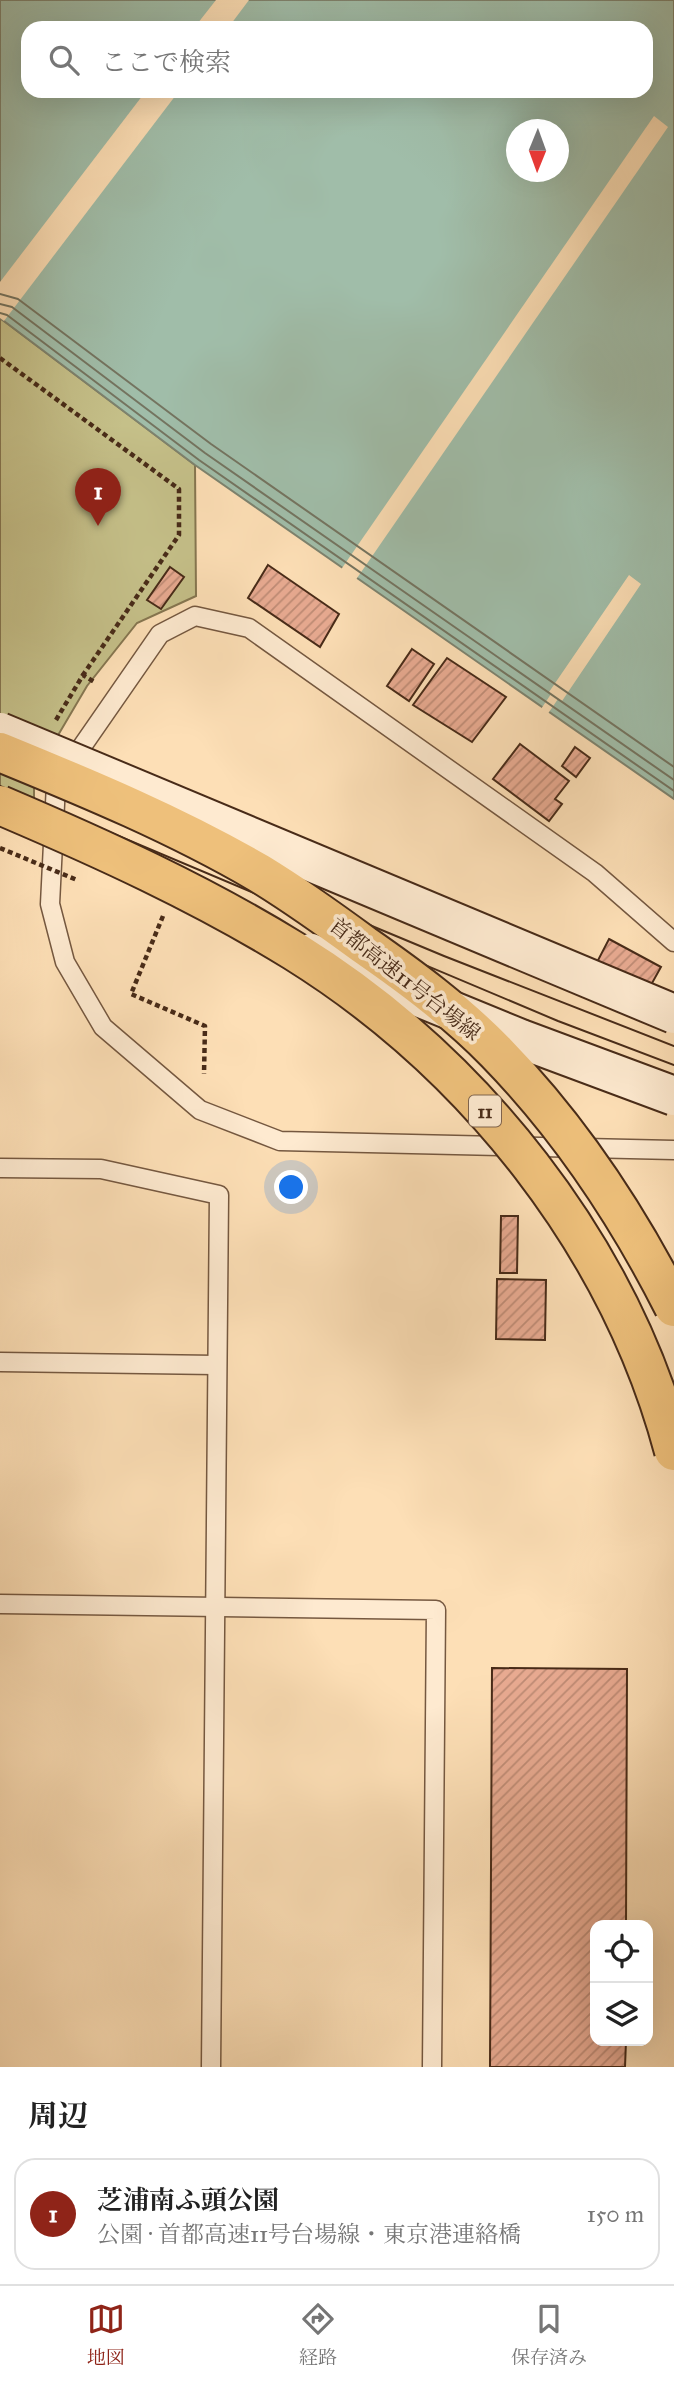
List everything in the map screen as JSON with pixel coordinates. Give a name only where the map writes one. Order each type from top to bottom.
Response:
[{"type":"highway","name":"首都高速11号台場線","points":[[0,752],[189,835],[260,874],[386,960],[450,1009],[495,1051],[551,1115],[610,1194],[674,1307]]},
{"type":"highway","name":"11","points":[[0,805],[168,893]]},
{"type":"highway","name":"首都高速11号台場線","points":[[168,893],[296,952],[357,995],[458,1082],[496,1122],[563,1211],[614,1298],[651,1383],[674,1451]]},
{"type":"street","points":[[0,733],[674,1014]]},
{"type":"street","points":[[0,825],[521,1039],[674,1096]]},
{"type":"lane","points":[[674,942],[595,873],[249,628],[195,616],[160,634],[56,784],[51,904],[65,962],[103,1027],[200,1110],[280,1141],[674,1150]]},
{"type":"lane","points":[[0,1168],[101,1170],[219,1195],[211,2067]]},
{"type":"lane","points":[[0,1362],[216,1364]]},
{"type":"lane","points":[[0,1604],[436,1610],[432,2067]]},
{"type":"path","points":[[0,358],[179,489],[179,535],[83,675]]},
{"type":"path","points":[[168,893],[131,994],[205,1026],[204,1074]]},
{"type":"shaded area","points":[[0,318],[195,465],[196,596],[137,623],[87,686],[34,776],[34,814],[0,813]]},
{"type":"water","points":[[0,0],[674,0],[674,799],[195,465],[0,318]]},
{"type":"pier","points":[[216,0],[249,0],[233,21],[200,21]]},
{"type":"pier","points":[[141,98],[174,98],[4,321],[0,318],[0,282]]},
{"type":"pier","points":[[654,116],[668,127],[355,581],[340,571]]},
{"type":"pier","points":[[629,575],[641,584],[562,701],[558,699],[547,715],[541,709],[551,694],[549,692]]},
{"type":"building","points":[[268,565],[339,614],[320,647],[248,598]]},
{"type":"building","points":[[170,567],[184,577],[161,609],[147,600]]},
{"type":"building","points":[[412,649],[434,664],[409,701],[387,686]]},
{"type":"building","points":[[447,658],[506,697],[472,742],[413,705]]},
{"type":"building","points":[[520,744],[569,781],[555,799],[562,804],[549,821],[493,779]]},
{"type":"building","points":[[575,747],[590,758],[576,777],[562,766]]},
{"type":"building","points":[[609,939],[661,967],[646,994],[595,966]]},
{"type":"building","points":[[501,1216],[518,1216],[517,1273],[500,1273]]},
{"type":"building","points":[[497,1279],[546,1280],[545,1340],[496,1339]]},
{"type":"building","points":[[492,1668],[627,1669],[626,1920],[590,1920],[590,2046],[626,2046],[625,2067],[490,2067]]},
{"type":"tram line","points":[[0,771],[444,956],[674,1046]]},
{"type":"tram line","points":[[0,786],[558,1021],[674,1065]]},
{"type":"place","name":"芝浦南ふ頭公園","points":[[98,526]]}]
